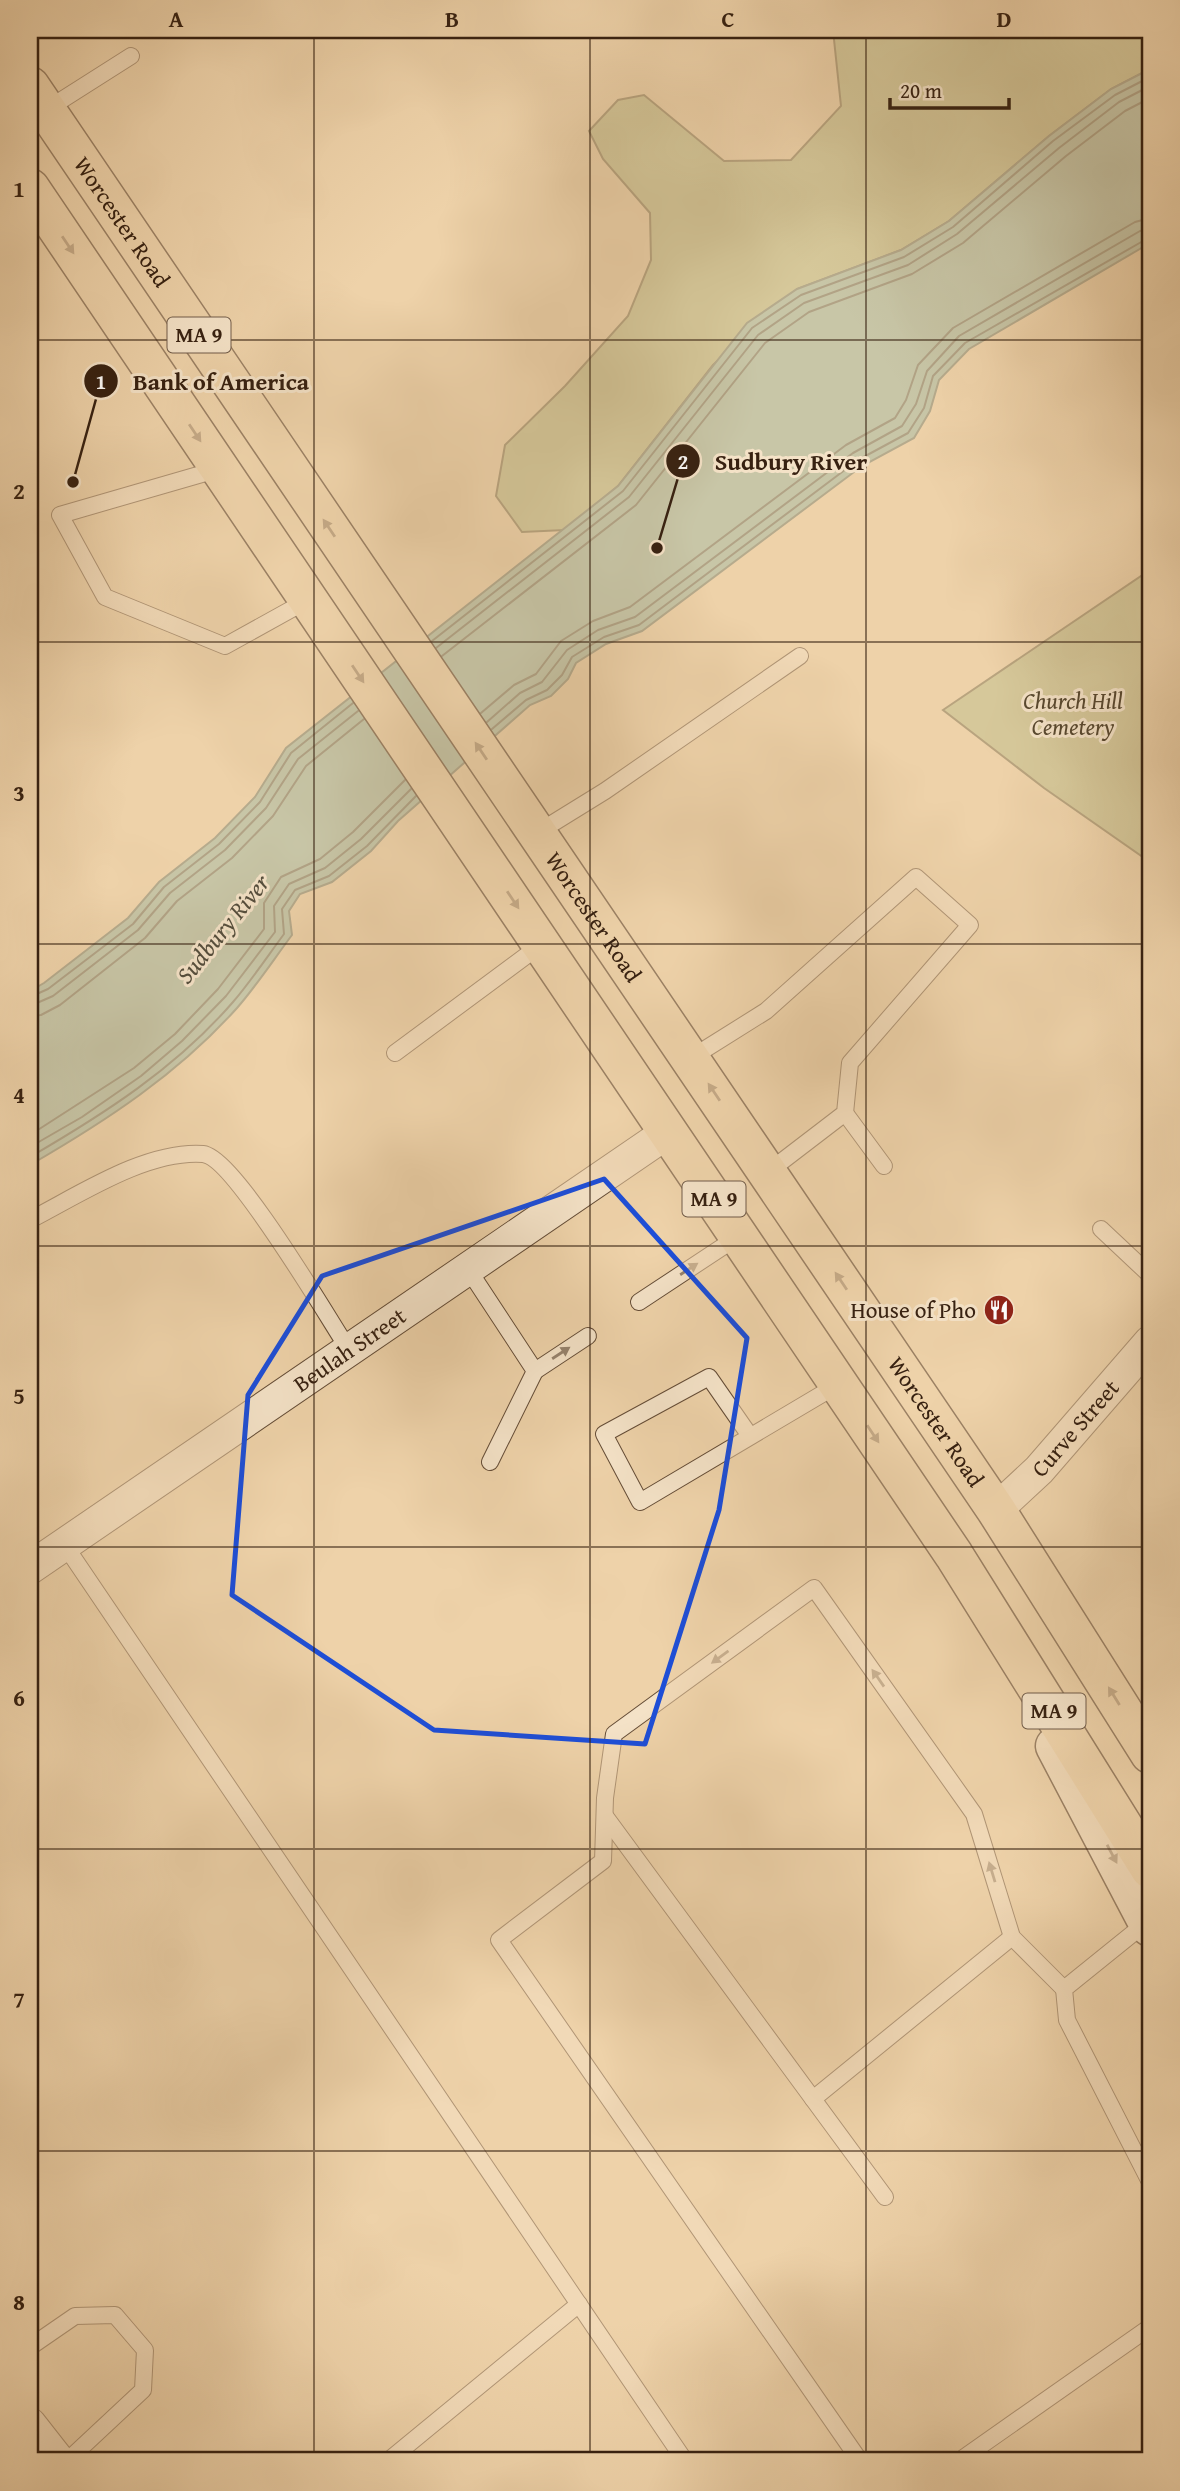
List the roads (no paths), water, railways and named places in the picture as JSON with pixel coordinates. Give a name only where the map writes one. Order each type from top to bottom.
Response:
[{"type":"highway","name":"Worcester Road","points":[[38,98],[996,1510],[1150,1754]]},
{"type":"highway","name":"MA 9","points":[[30,188],[954,1555],[1150,1869]]},
{"type":"main road","points":[[954,1555],[1149,1923]]},
{"type":"street","name":"Beulah Street","points":[[30,1568],[668,1132]]},
{"type":"street","name":"Curve Street","points":[[996,1510],[1039,1470],[1150,1342]]},
{"type":"street","points":[[30,2424],[59,2461]]},
{"type":"lane","points":[[38,98],[131,56]]},
{"type":"lane","points":[[219,469],[60,515],[105,597],[225,646],[314,608]]},
{"type":"lane","points":[[528,820],[800,656]]},
{"type":"lane","points":[[691,1058],[766,1011],[916,877],[970,925],[850,1063],[845,1114],[884,1166]]},
{"type":"lane","points":[[395,1054],[542,944]]},
{"type":"lane","points":[[768,1172],[845,1114]]},
{"type":"lane","points":[[30,1220],[148,1161],[205,1154],[225,1166],[259,1212],[349,1350]]},
{"type":"lane","points":[[1101,1229],[1150,1275]]},
{"type":"lane","points":[[639,1302],[739,1236]]},
{"type":"lane","points":[[468,1269],[534,1371]]},
{"type":"lane","points":[[490,1462],[534,1371],[588,1336]]},
{"type":"lane","points":[[750,1437],[709,1377],[604,1434],[640,1502],[750,1437],[839,1384]]},
{"type":"lane","points":[[64,1544],[685,2461]]},
{"type":"lane","points":[[860,2461],[499,1940],[603,1860],[614,1734],[814,1588],[974,1814],[1012,1937],[1064,1989],[1066,2020],[1150,2182]]},
{"type":"lane","points":[[605,1816],[885,2197]]},
{"type":"lane","points":[[1064,1989],[1149,1923]]},
{"type":"lane","points":[[813,2099],[1012,1937]]},
{"type":"lane","points":[[388,2461],[579,2304]]},
{"type":"lane","points":[[30,2347],[75,2316],[116,2315],[145,2350],[143,2390],[67,2461]]},
{"type":"lane","points":[[959,2461],[1150,2327]]},
{"type":"water","points":[[1150,69],[1150,243],[969,349],[939,380],[930,411],[914,438],[862,466],[642,631],[606,644],[576,663],[568,679],[551,696],[530,705],[398,821],[371,851],[332,882],[300,894],[289,911],[292,935],[237,1008],[214,1032],[140,1095],[30,1165],[30,991],[128,918],[159,882],[215,838],[255,797],[286,748],[618,486],[747,323],[797,289],[901,250],[949,221],[1049,136],[1111,89]]},
{"type":"place","name":"Bank of America","points":[[73,482]]},
{"type":"place","name":"Sudbury River","points":[[657,548]]},
{"type":"place","name":"House of Pho","points":[[999,1310]]},
{"type":"park label","name":"Church Hill Cemetery","points":[[1073,714]]}]
